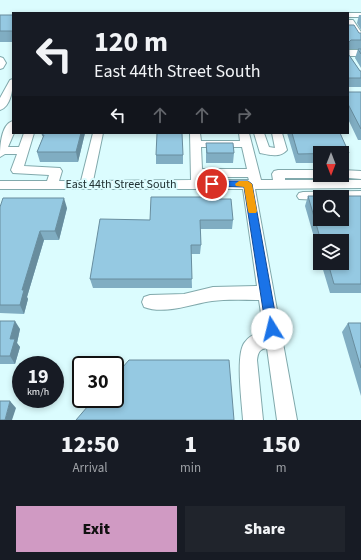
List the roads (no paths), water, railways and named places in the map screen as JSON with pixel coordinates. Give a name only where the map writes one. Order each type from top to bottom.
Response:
[{"type":"street","points":[[349,15],[361,15]]},
{"type":"street","points":[[349,22],[359,35]]},
{"type":"street","points":[[349,32],[359,35]]},
{"type":"street","points":[[349,54],[361,53]]},
{"type":"street","points":[[349,56],[352,62],[361,62]]},
{"type":"street","points":[[0,60],[2,63],[0,66]]},
{"type":"street","points":[[0,107],[12,84]]},
{"type":"street","points":[[12,126],[1,152],[22,151]]},
{"type":"street","points":[[29,134],[26,146],[22,151],[23,156],[17,170],[56,171],[52,184]]},
{"type":"street","points":[[86,184],[98,134]]},
{"type":"street","points":[[244,134],[252,180],[266,293],[287,420]]},
{"type":"street","points":[[259,134],[263,149],[266,152],[281,152],[277,134]]},
{"type":"street","points":[[247,144],[195,139],[197,178],[252,180]]},
{"type":"street","points":[[272,152],[279,179],[313,175]]},
{"type":"street","points":[[349,174],[361,175]]},
{"type":"street","name":"East 44th Street South","points":[[0,185],[86,184],[197,178],[212,184],[279,179],[361,184]]},
{"type":"street","points":[[212,184],[213,197]]},
{"type":"street","points":[[304,196],[361,195]]},
{"type":"street","points":[[150,302],[184,301],[213,294],[266,293]]},
{"type":"street","points":[[254,420],[248,360],[250,348],[258,341],[274,340]]}]
